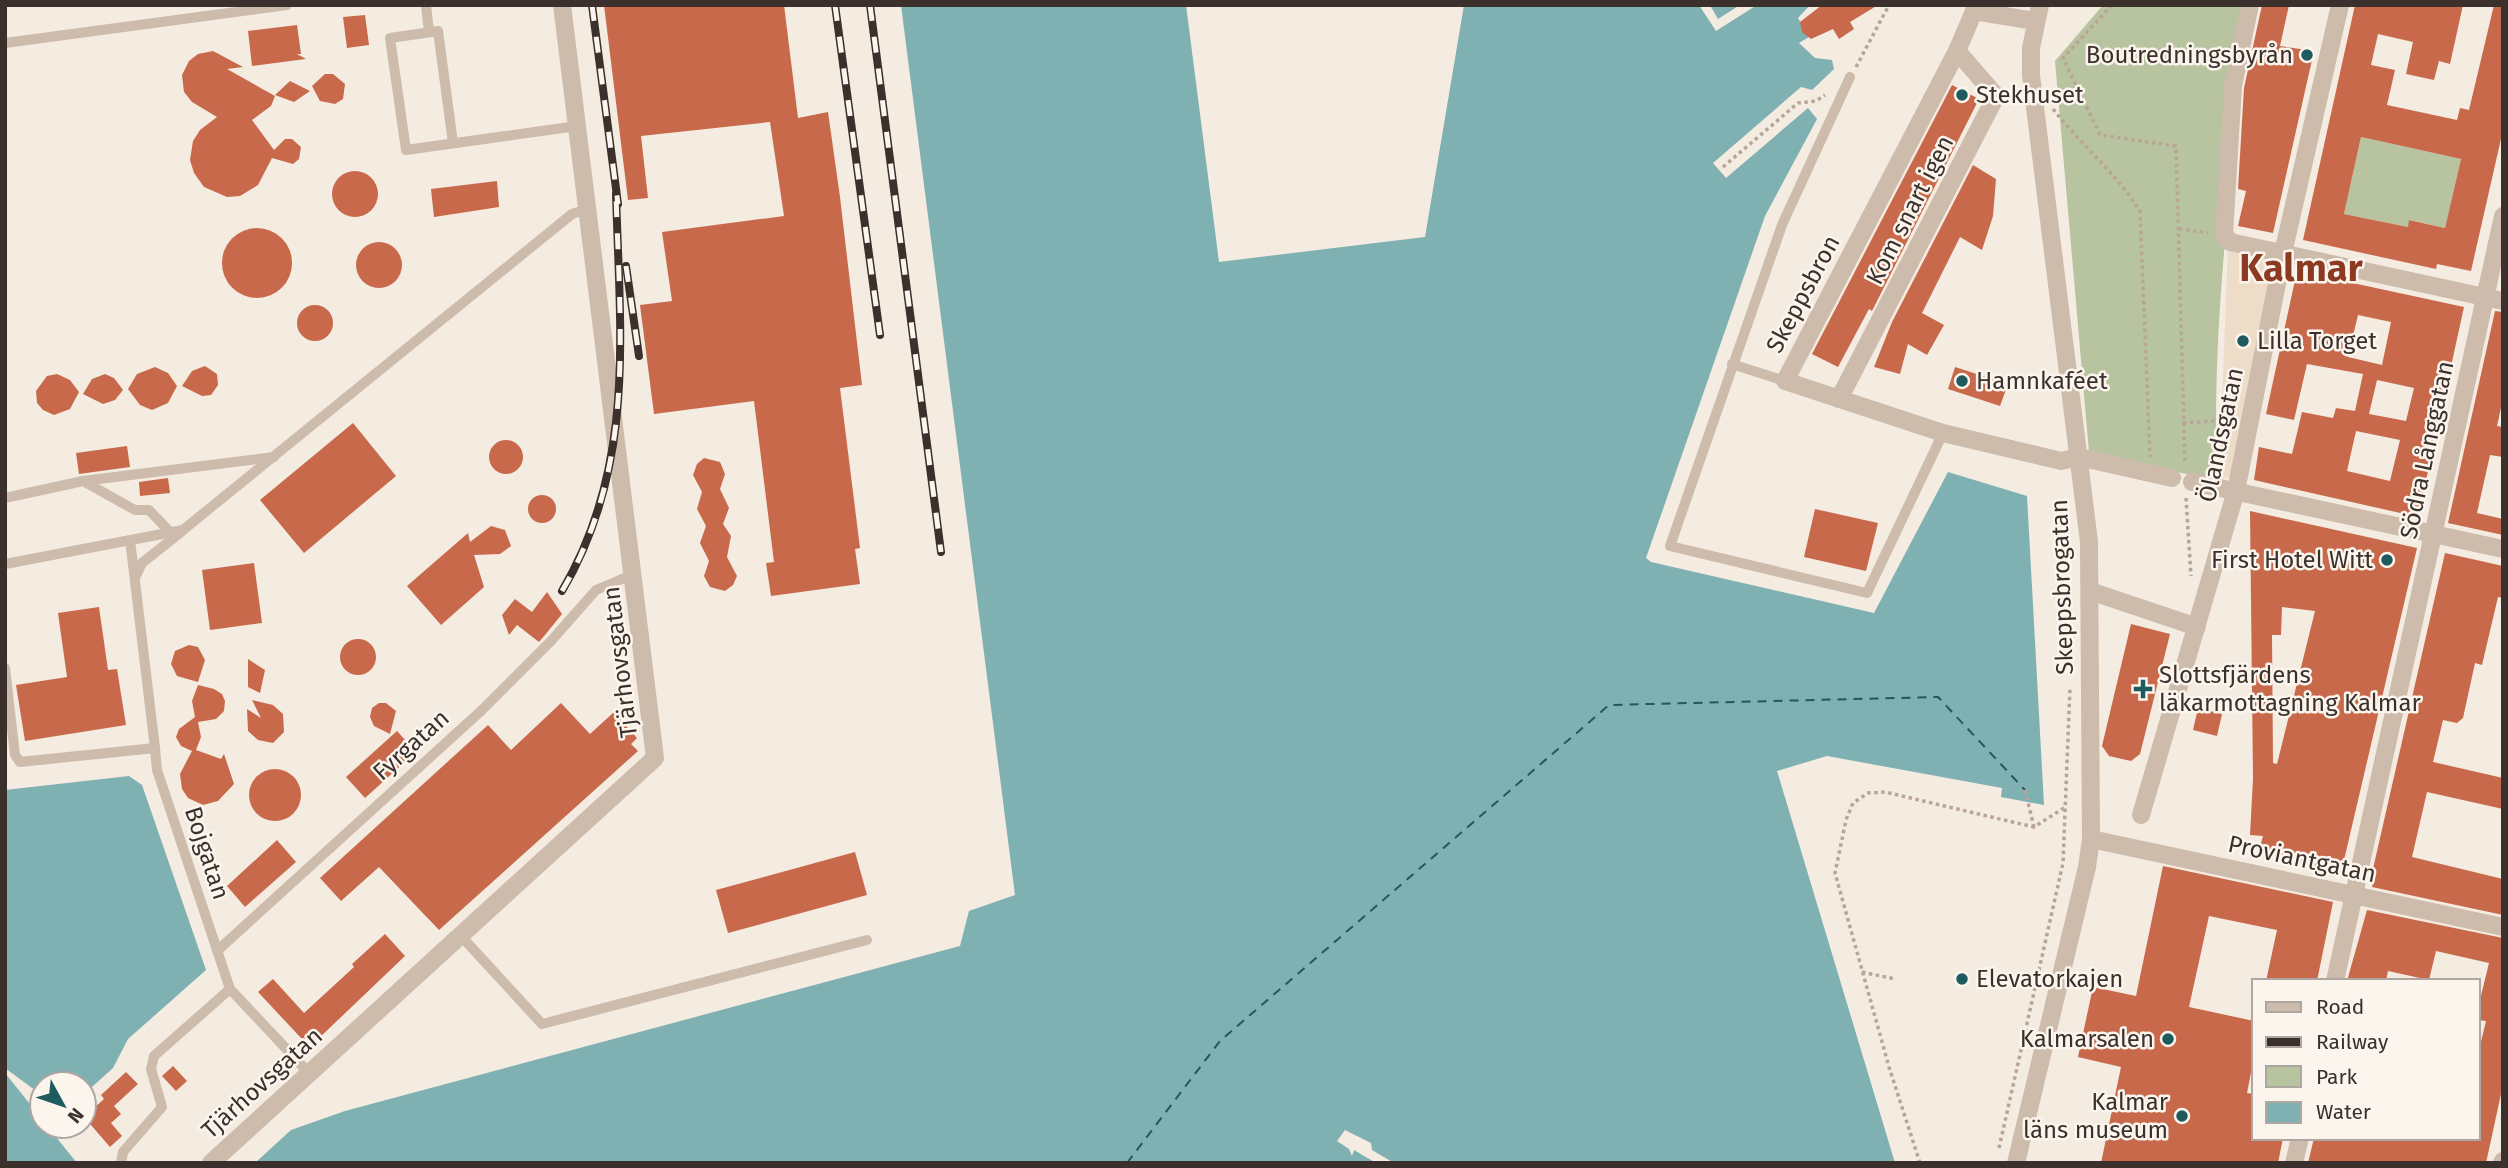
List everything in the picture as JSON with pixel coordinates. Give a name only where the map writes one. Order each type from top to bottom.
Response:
[{"type":"street","name":"Tjärhovsgatan","points":[[211,1163],[655,758],[562,5]]},
{"type":"street","points":[[2250,5],[2233,86],[2227,238],[2283,253],[2494,299]]},
{"type":"street","name":"Ölandsgatan","points":[[2141,815],[2236,491],[2283,253],[2340,5]]},
{"type":"street","name":"Skeppsbron","points":[[2037,13],[1970,8],[1957,51],[1785,381],[1943,433],[2061,461],[2079,457],[2151,472],[2184,483],[2236,491],[2503,549]]},
{"type":"street","name":"Skeppsbrogatan","points":[[2016,1163],[2087,867],[2091,839],[2089,542],[2031,75],[2037,13]]},
{"type":"street","name":"Kom snart igen","points":[[1839,399],[1996,96],[1957,51]]},
{"type":"street","name":"Södra Långgatan","points":[[2334,979],[2433,534],[2494,299],[2503,216]]},
{"type":"street","points":[[2090,591],[2197,626]]},
{"type":"street","name":"Proviantgatan","points":[[2091,839],[2503,927]]},
{"type":"street","points":[[2294,1163],[2300,1140]]},
{"type":"lane","points":[[5,43],[287,5]]},
{"type":"lane","points":[[426,5],[429,32]]},
{"type":"lane","points":[[453,143],[438,31],[390,38],[405,150],[577,126]]},
{"type":"lane","points":[[1850,78],[1783,225],[1670,546],[1867,593],[1943,433]]},
{"type":"lane","points":[[135,580],[142,563],[572,214],[587,209]]},
{"type":"lane","points":[[1732,364],[1785,381]]},
{"type":"lane","points":[[5,498],[83,481],[274,457]]},
{"type":"lane","points":[[83,481],[135,510],[148,510],[170,532]]},
{"type":"lane","points":[[5,564],[183,530]]},
{"type":"lane","name":"Bojgatan","points":[[130,540],[157,770],[217,951],[230,989],[309,1073]]},
{"type":"lane","name":"Fyrgatan","points":[[217,951],[482,710],[551,641],[596,590],[634,575]]},
{"type":"lane","points":[[5,668],[15,755],[20,762],[155,748]]},
{"type":"lane","points":[[461,936],[542,1024],[867,940]]},
{"type":"lane","points":[[121,1163],[122,1152],[162,1107],[151,1069],[154,1056],[230,989]]},
{"type":"path","points":[[1850,78],[1889,5]]},
{"type":"path","points":[[2112,5],[2063,58],[2100,135],[2176,146],[2184,483],[2191,576]]},
{"type":"path","points":[[1723,167],[1798,103]]},
{"type":"path","points":[[2049,105],[2073,135],[2126,188],[2140,211],[2151,472]]},
{"type":"path","points":[[2179,229],[2227,238]]},
{"type":"path","points":[[2183,423],[2215,421]]},
{"type":"path","points":[[2066,517],[2071,572]]},
{"type":"path","points":[[1997,1160],[2063,863],[2070,675]]},
{"type":"path","points":[[2025,790],[2034,827]]},
{"type":"path","points":[[1920,1163],[1835,873],[1846,820],[1853,803],[1868,793],[1885,792],[2034,827],[2067,806]]},
{"type":"path","points":[[1862,972],[1895,979]]},
{"type":"green space","points":[[2103,5],[2250,5],[2220,302],[2217,481],[2089,452],[2055,61]]},
{"type":"green space","points":[[2361,137],[2461,159],[2445,228],[2410,220],[2408,227],[2344,214]]},
{"type":"shaded area","name":"Lilla Torget","points":[[2228,247],[2276,256],[2237,478],[2219,477]]},
{"type":"water","points":[[901,5],[1186,5],[1219,262],[1425,237],[1464,5],[1810,5],[1798,18],[1809,37],[1799,43],[1815,58],[1832,60],[1834,69],[1812,90],[1801,87],[1713,163],[1726,178],[1808,108],[1817,119],[1765,216],[1646,558],[1651,562],[1874,613],[1948,472],[2027,496],[2044,805],[2001,797],[2002,788],[1827,756],[1777,771],[1895,1163],[255,1163],[291,1130],[345,1111],[960,946],[969,911],[1015,895]]},
{"type":"water","points":[[129,776],[142,785],[206,970],[128,1039],[113,1068],[98,1081],[98,1070],[28,1070],[28,1085],[5,1068],[5,790]]},
{"type":"water","points":[[5,1073],[28,1102],[28,1140],[58,1140],[77,1163],[5,1163]]},
{"type":"pier","points":[[1699,5],[1710,5],[1718,19],[1740,5],[1757,5],[1716,31]]},
{"type":"pier","points":[[1345,1130],[1371,1143],[1372,1150],[1394,1163],[1376,1163],[1354,1150],[1352,1156],[1349,1149],[1337,1141]]},
{"type":"building","points":[[604,5],[784,5],[798,118],[828,112],[840,197],[862,385],[840,388],[860,548],[855,549],[860,584],[771,596],[766,563],[774,562],[754,401],[654,414],[640,305],[672,301],[662,232],[784,216],[770,122],[641,136],[648,198],[628,200]]},
{"type":"building","points":[[1822,5],[1878,5],[1850,22],[1854,29],[1839,39],[1833,29],[1811,39],[1802,32],[1800,22]]},
{"type":"building","points":[[2262,5],[2289,5],[2280,46],[2314,51],[2273,233],[2238,226],[2246,191],[2238,189],[2244,88]]},
{"type":"building","points":[[2355,5],[2463,5],[2450,64],[2439,61],[2434,80],[2406,74],[2413,42],[2378,34],[2371,65],[2395,70],[2387,105],[2457,120],[2460,108],[2469,110],[2494,5],[2503,5],[2503,130],[2471,271],[2437,264],[2436,269],[2303,240]],"holes":[[[2361,137],[2461,159],[2445,228],[2409,220],[2408,227],[2344,214]]]},
{"type":"building","points":[[365,15],[369,45],[347,48],[343,17]]},
{"type":"building","points":[[297,25],[301,54],[297,54],[306,59],[252,66],[248,31]]},
{"type":"building","points":[[213,51],[243,67],[227,69],[275,96],[271,106],[252,120],[274,150],[285,139],[292,139],[301,147],[299,159],[293,164],[272,158],[258,185],[240,196],[227,197],[204,187],[194,173],[190,160],[193,141],[200,130],[217,117],[192,102],[184,92],[182,75],[189,61],[198,54]]},
{"type":"building","points":[[325,74],[333,74],[345,84],[343,99],[335,104],[320,101],[312,86]]},
{"type":"building","points":[[290,81],[310,91],[294,102],[275,95]]},
{"type":"building","points":[[1952,85],[1979,99],[1872,311],[1869,309],[1838,367],[1812,354]]},
{"type":"building","points":[[1973,165],[1996,179],[1993,216],[1982,250],[1960,237],[1922,313],[1944,325],[1927,355],[1908,344],[1900,374],[1874,367],[1892,322]]},
{"type":"building","points":[[355,171],[371,178],[378,194],[371,210],[355,217],[339,210],[332,194],[339,178]]},
{"type":"building","points":[[497,181],[499,207],[434,217],[431,189]]},
{"type":"building","points":[[250,228],[264,228],[277,234],[286,243],[292,263],[290,276],[282,288],[264,298],[250,298],[237,292],[228,283],[222,270],[222,256],[228,243],[237,234]]},
{"type":"building","points":[[379,242],[395,249],[402,265],[395,281],[379,288],[363,281],[356,265],[363,249]]},
{"type":"building","points":[[2297,271],[2464,307],[2418,517],[2254,480],[2259,447],[2292,454],[2302,412],[2333,418],[2336,408],[2355,411],[2363,374],[2307,364],[2294,420],[2266,414]],"holes":[[[2358,315],[2391,322],[2382,365],[2348,357]],[[2377,380],[2414,388],[2406,421],[2369,414]],[[2356,431],[2400,440],[2390,481],[2347,471]]]},
{"type":"building","points":[[315,305],[328,310],[333,323],[328,336],[315,341],[302,336],[297,323],[302,310]]},
{"type":"building","points":[[2495,311],[2503,312],[2503,399],[2497,426],[2503,427],[2503,457],[2490,455],[2477,513],[2503,519],[2503,535],[2448,523]]},
{"type":"building","points":[[205,366],[217,374],[218,385],[211,395],[202,396],[182,386],[192,371]]},
{"type":"building","points":[[155,367],[168,373],[177,386],[168,403],[152,410],[140,405],[128,389],[137,374]]},
{"type":"building","points":[[1955,367],[2008,384],[2000,406],[1948,389]]},
{"type":"building","points":[[57,374],[70,380],[79,392],[70,409],[54,415],[43,410],[37,403],[36,391],[47,376]]},
{"type":"building","points":[[105,374],[114,378],[123,390],[115,400],[103,404],[83,394],[92,379]]},
{"type":"building","points":[[353,423],[396,476],[304,553],[260,500]]},
{"type":"building","points":[[506,440],[518,445],[523,457],[518,469],[506,474],[494,469],[489,457],[494,445]]},
{"type":"building","points":[[127,446],[130,467],[79,474],[76,453]]},
{"type":"building","points":[[704,458],[720,462],[725,474],[720,489],[729,508],[723,524],[731,536],[727,557],[737,576],[733,585],[725,591],[710,587],[704,576],[709,561],[700,543],[706,526],[697,509],[702,492],[693,475],[697,464]]},
{"type":"building","points":[[168,478],[170,493],[140,496],[139,482]]},
{"type":"building","points":[[542,495],[552,499],[556,509],[552,519],[542,523],[532,519],[528,509],[532,499]]},
{"type":"building","points":[[1815,509],[1878,523],[1866,571],[1804,557]]},
{"type":"building","points":[[2250,511],[2417,548],[2341,873],[2258,853],[2263,836],[2250,835],[2253,779]],"holes":[[[2282,607],[2315,611],[2277,764],[2273,763],[2272,635],[2281,635]]]},
{"type":"building","points":[[491,526],[505,530],[511,546],[500,554],[474,555],[484,587],[441,625],[407,586],[468,533],[470,542]]},
{"type":"building","points":[[2445,553],[2503,566],[2503,598],[2498,597],[2482,665],[2475,663],[2463,718],[2457,723],[2443,720],[2433,762],[2503,778],[2503,809],[2427,792],[2412,857],[2503,879],[2503,915],[2372,887],[2373,883],[2370,882]]},
{"type":"building","points":[[254,563],[262,623],[210,630],[202,570]]},
{"type":"building","points":[[547,592],[562,614],[539,642],[517,625],[509,635],[502,615],[515,599],[532,612]]},
{"type":"building","points":[[99,607],[108,670],[117,669],[126,725],[25,741],[16,685],[67,677],[58,613]]},
{"type":"building","points":[[2131,624],[2170,634],[2140,754],[2131,761],[2109,756],[2102,746]]},
{"type":"building","points":[[358,639],[371,644],[376,657],[371,670],[358,675],[345,670],[340,657],[345,644]]},
{"type":"building","points":[[189,645],[198,647],[205,660],[198,682],[177,676],[171,664],[175,651]]},
{"type":"building","points":[[248,659],[265,670],[260,693],[248,687]]},
{"type":"building","points":[[198,685],[214,689],[222,694],[225,701],[224,711],[216,719],[198,722],[201,737],[196,750],[221,759],[224,754],[234,784],[218,801],[203,805],[188,798],[182,789],[180,774],[192,751],[181,746],[176,737],[179,729],[195,717],[192,701]]},
{"type":"building","points":[[252,700],[273,705],[283,714],[284,732],[273,743],[258,740],[248,731],[247,709],[261,718]]},
{"type":"building","points":[[379,703],[386,703],[396,711],[390,734],[374,726],[370,717],[372,708]]},
{"type":"building","points":[[561,703],[590,734],[614,712],[637,738],[631,744],[638,751],[439,930],[379,867],[341,901],[320,878],[488,725],[511,750]]},
{"type":"building","points":[[2198,708],[2222,714],[2217,736],[2193,730]]},
{"type":"building","points":[[397,731],[416,752],[365,798],[346,777]]},
{"type":"building","points":[[275,769],[285,771],[293,777],[299,785],[299,805],[293,813],[285,819],[275,821],[265,819],[257,813],[251,805],[249,795],[251,785],[257,777],[265,771]]},
{"type":"building","points":[[277,840],[296,862],[245,907],[227,886]]},
{"type":"building","points":[[855,852],[867,895],[728,933],[716,890]]},
{"type":"building","points":[[2163,866],[2333,902],[2317,979],[2266,979],[2277,930],[2209,916],[2189,1007],[2252,1021],[2252,1067],[2247,1093],[2252,1094],[2252,1140],[2283,1140],[2278,1163],[2101,1163],[2121,1067],[2078,1057],[2093,987],[2136,996]]},
{"type":"building","points":[[2367,910],[2503,938],[2503,1085],[2486,1163],[2308,1163],[2314,1140],[2480,1140],[2480,1046],[2486,1021],[2480,1020],[2480,1000],[2489,963],[2436,951],[2429,979],[2388,971],[2386,979],[2348,979]]},
{"type":"building","points":[[385,934],[405,956],[317,1040],[301,1038],[258,992],[273,979],[304,1013]]},
{"type":"building","points":[[173,1066],[187,1081],[176,1091],[162,1076]]},
{"type":"building","points":[[126,1072],[138,1084],[114,1106],[121,1114],[111,1123],[122,1136],[110,1147],[98,1133],[98,1104],[104,1099],[101,1095]]},
{"type":"ferry route","points":[[1127,1163],[1220,1041],[1609,705],[1938,697],[2025,790]]},
{"type":"railway","points":[[592,5],[618,204]]},
{"type":"railway","points":[[835,5],[880,335]]},
{"type":"railway","points":[[870,5],[941,552]]},
{"type":"railway","points":[[562,591],[586,544],[602,496],[613,447],[620,348],[616,194]]},
{"type":"railway","points":[[626,266],[639,356]]},
{"type":"place","name":"Boutredningsbyrån","points":[[2307,55]]},
{"type":"place","name":"Stekhuset","points":[[1962,95]]},
{"type":"place","name":"Lilla Torget","points":[[2243,341]]},
{"type":"place","name":"Hamnkaféet","points":[[1962,381]]},
{"type":"place","name":"First Hotel Witt","points":[[2387,560]]},
{"type":"place","name":"Slottsfjärdens läkarmottagning Kalmar","points":[[2143,689]]},
{"type":"place","name":"Elevatorkajen","points":[[1962,979]]},
{"type":"place","name":"Kalmarsalen","points":[[2168,1039]]},
{"type":"place","name":"Kalmar läns museum","points":[[2182,1116]]},
{"type":"district","name":"Kalmar","points":[[2301,268]]}]
